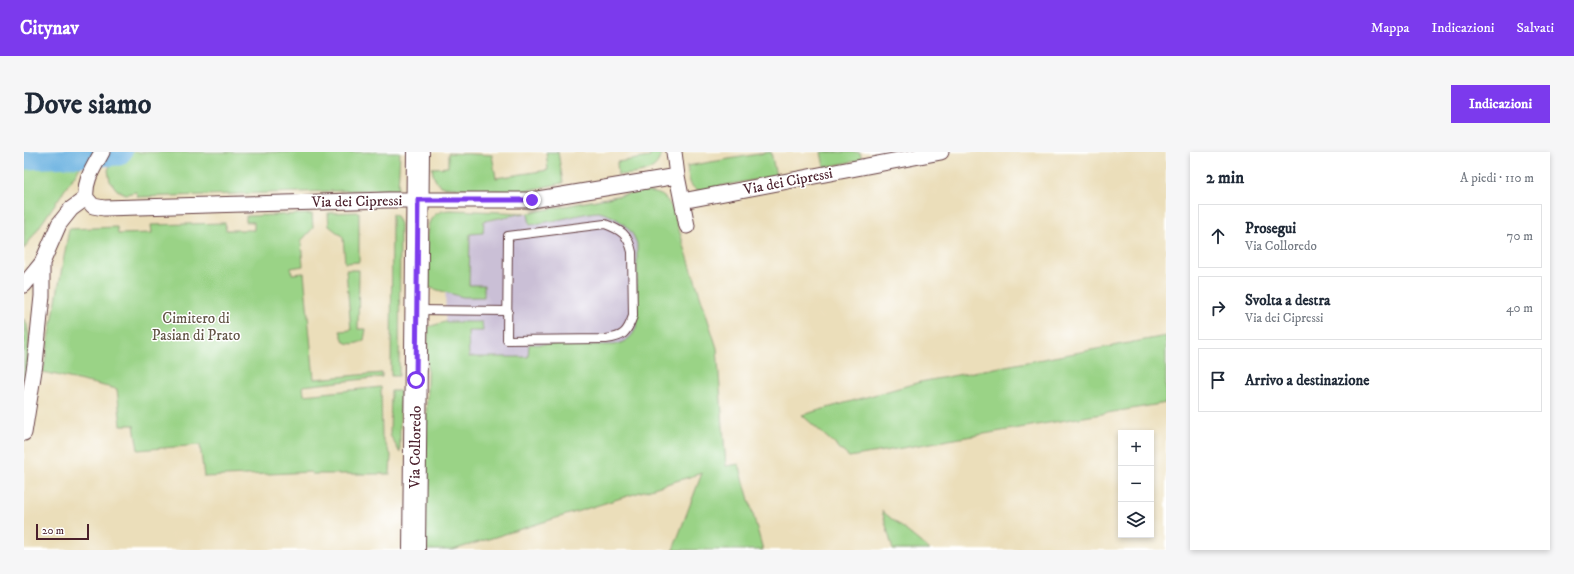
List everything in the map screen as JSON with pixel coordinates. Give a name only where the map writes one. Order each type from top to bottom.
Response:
[{"type":"main road","name":"Via Colloredo","points":[[414,550],[418,152]]},
{"type":"street","points":[[24,284],[42,263],[59,224],[71,209],[86,198],[85,189],[88,177],[102,152]]},
{"type":"street","points":[[674,152],[687,226]]},
{"type":"street","name":"Via dei Cipressi","points":[[682,201],[941,152]]},
{"type":"street","name":"Via dei Cipressi","points":[[86,198],[93,206],[104,208],[418,200],[532,200],[677,176]]},
{"type":"street","points":[[24,433],[35,364],[42,296],[42,263]]},
{"type":"lane","points":[[605,224],[624,234],[630,241],[632,252],[633,316],[630,326],[624,334],[616,338],[606,339],[508,340],[508,311],[508,236],[605,224]]},
{"type":"lane","points":[[416,310],[508,311]]},
{"type":"shaded area","points":[[624,194],[695,358],[445,357],[446,229]]},
{"type":"green space","points":[[24,152],[89,152],[24,249]]},
{"type":"green space","points":[[116,152],[400,152],[398,189],[138,197],[136,192],[126,194],[117,190],[110,181],[108,170]]},
{"type":"green space","points":[[546,152],[558,152],[563,183],[515,192],[443,187],[436,181],[432,171],[432,168],[448,167],[448,153],[492,155],[496,178],[548,170]]},
{"type":"green space","points":[[650,152],[661,152],[656,165],[651,169],[639,173],[618,175],[617,162],[650,157]]},
{"type":"green space","points":[[771,152],[776,176],[698,190],[691,184],[687,166]]},
{"type":"green space","points":[[821,152],[860,152],[862,160],[824,167]]},
{"type":"green space","points":[[644,191],[661,195],[666,199],[672,208],[717,348],[726,466],[739,464],[763,550],[673,550],[702,473],[453,550],[424,550],[428,327],[445,322],[482,322],[483,331],[468,331],[469,357],[528,357],[529,344],[614,345],[626,340],[632,336],[637,324],[637,244],[631,232],[616,219],[598,212],[530,225],[528,213]]},
{"type":"green space","points":[[451,210],[525,213],[484,221],[483,233],[470,234],[469,285],[484,285],[484,297],[463,297],[427,287],[426,243],[428,226],[436,214],[441,211]]},
{"type":"green space","points":[[359,212],[359,262],[345,263],[343,237],[329,226],[328,213]]},
{"type":"green space","name":"Cimitero di Pasian di Prato","points":[[312,214],[313,228],[301,241],[303,266],[291,268],[292,274],[304,273],[314,379],[382,373],[382,377],[303,386],[304,395],[381,387],[382,437],[391,455],[390,474],[312,474],[311,472],[204,477],[200,445],[138,450],[134,425],[121,425],[117,389],[43,372],[69,229],[117,227],[118,234],[152,233],[151,225],[225,223],[226,230],[254,230],[254,222],[246,222],[246,216]]},
{"type":"green space","points":[[392,214],[396,216],[400,224],[399,376],[391,376]]},
{"type":"green space","points":[[346,270],[359,270],[358,329],[366,329],[364,340],[354,344],[344,342],[340,331],[351,330]]},
{"type":"green space","points":[[24,319],[27,325],[29,346],[28,372],[24,402]]},
{"type":"green space","points":[[1166,336],[1166,403],[849,457],[802,415],[920,382]]},
{"type":"green space","points":[[391,391],[400,391],[400,453],[390,435]]},
{"type":"green space","points":[[882,511],[930,550],[893,550]]},
{"type":"waterway","points":[[24,160],[119,156],[123,152]]},
{"type":"route","points":[[416,380],[418,200],[532,200]]}]
